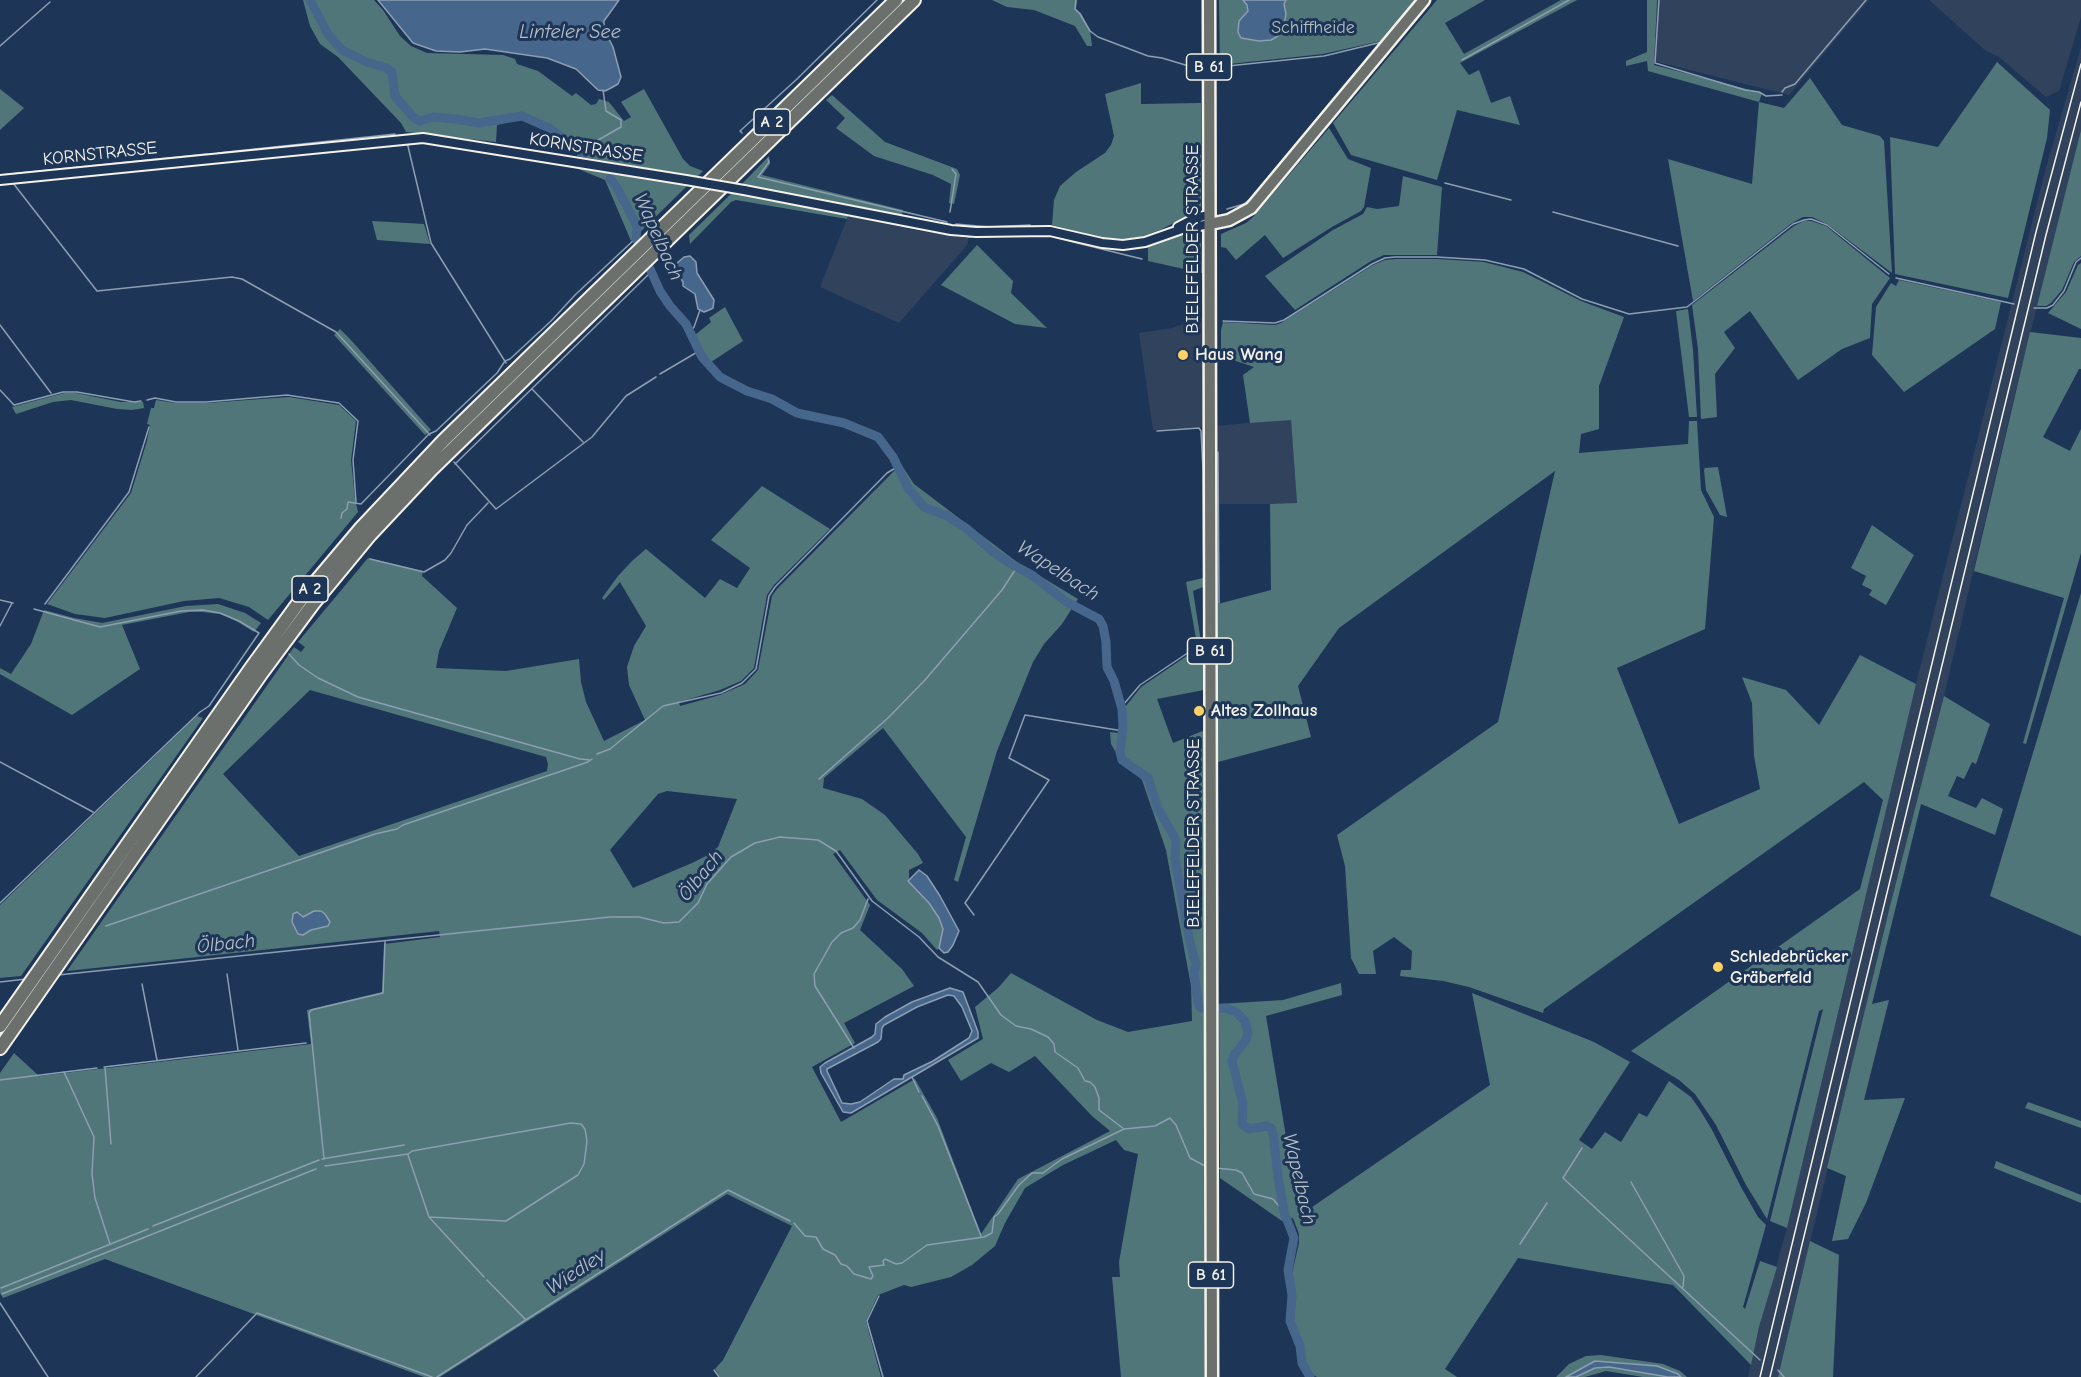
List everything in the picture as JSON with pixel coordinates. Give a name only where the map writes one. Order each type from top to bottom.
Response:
[{"type":"highway","name":"A 2","points":[[0,1026],[244,677],[309,589],[361,528],[404,481],[896,0]]},
{"type":"highway","name":"A 2","points":[[0,1048],[261,674],[341,569],[432,469],[914,0]]},
{"type":"main road","name":"BIELEFELDER STRASSE","points":[[1209,0],[1212,1377]]},
{"type":"main road","points":[[1210,219],[1229,220],[1251,207],[1424,0]]},
{"type":"street","name":"KORNSTRASSE","points":[[0,180],[402,138],[423,138],[744,190],[951,230],[976,232],[1038,230],[1123,245],[1145,242],[1210,219]]},
{"type":"shaded area","points":[[1657,0],[1869,0],[1789,95],[1654,61]]},
{"type":"shaded area","points":[[1929,0],[2081,0],[2081,17],[2059,91],[2046,97],[1999,57],[1986,51]]},
{"type":"shaded area","points":[[2081,47],[2081,130],[1867,1003],[1778,1377],[1748,1377],[1759,1327],[1787,1228],[1916,684],[2044,175]]},
{"type":"shaded area","points":[[848,216],[968,238],[968,244],[899,323],[820,287]]},
{"type":"shaded area","points":[[1203,317],[1205,427],[1153,430],[1139,333],[1172,328]]},
{"type":"shaded area","points":[[1291,419],[1297,504],[1217,504],[1215,426]]},
{"type":"green space","points":[[303,0],[374,0],[400,36],[411,46],[427,53],[503,55],[515,59],[517,64],[538,71],[572,96],[576,93],[591,105],[596,104],[599,99],[609,102],[624,121],[631,117],[621,102],[644,89],[683,159],[690,166],[703,171],[697,177],[577,156],[577,152],[549,131],[521,119],[497,125],[496,142],[406,132],[401,123],[338,57],[320,44],[310,26]]},
{"type":"green space","points":[[992,0],[1077,0],[1076,9],[1081,13],[1090,30],[1092,46],[1087,46],[1075,26],[1034,10],[1007,7]]},
{"type":"green space","name":"Schiffheide","points":[[1219,0],[1243,0],[1248,11],[1239,21],[1241,38],[1259,41],[1286,0],[1415,0],[1381,41],[1323,54],[1220,65]]},
{"type":"green space","points":[[1437,0],[1485,0],[1445,23],[1464,54],[1561,0],[1577,0],[1460,63],[1469,75],[1479,70],[1491,103],[1510,96],[1520,125],[1457,110],[1437,180],[1351,155],[1333,123]]},
{"type":"green space","points":[[1647,0],[1657,0],[1654,65],[1762,93],[1759,102],[1648,71],[1647,61],[1626,66],[1626,61],[1647,52]]},
{"type":"green space","points":[[1997,62],[2050,110],[2047,138],[2008,298],[1895,274],[1890,137],[1938,147]]},
{"type":"green space","points":[[1810,78],[1842,125],[1880,136],[1884,141],[1892,273],[1827,224],[1812,217],[1803,217],[1792,223],[1693,301],[1668,159],[1752,184],[1759,102],[1784,108]]},
{"type":"green space","points":[[1141,83],[1141,104],[1201,103],[1201,206],[1195,212],[1160,230],[1140,237],[1104,238],[1052,225],[1054,200],[1060,186],[1076,172],[1105,153],[1111,145],[1114,136],[1105,94]]},
{"type":"green space","points":[[0,89],[24,108],[0,130]]},
{"type":"green space","points":[[832,95],[885,142],[957,169],[960,175],[954,204],[949,203],[951,184],[933,175],[874,156],[836,128],[845,118],[826,100]]},
{"type":"green space","points":[[1329,128],[1348,159],[1371,168],[1364,207],[1283,258],[1265,235],[1236,260],[1226,248],[1221,247],[1221,234],[1246,223],[1253,217]]},
{"type":"green space","points":[[2081,130],[2081,256],[2074,262],[2062,290],[2051,303],[2046,306],[2037,306]]},
{"type":"green space","points":[[769,156],[770,164],[762,175],[903,210],[901,218],[742,184]]},
{"type":"green space","points":[[577,165],[688,185],[631,241],[605,180],[576,168]]},
{"type":"green space","points":[[1403,176],[1442,187],[1437,255],[1384,255],[1295,310],[1265,276],[1333,230],[1363,214],[1367,207],[1377,209],[1399,206]]},
{"type":"green space","points":[[732,193],[848,216],[847,219],[736,200],[731,202],[690,244],[689,235]]},
{"type":"green space","points":[[372,221],[424,224],[430,244],[377,240]]},
{"type":"green space","points":[[1804,221],[1826,226],[1890,278],[1872,304],[1870,338],[1842,349],[1798,380],[1750,311],[1724,332],[1735,348],[1715,374],[1717,417],[1701,419],[1698,349],[1692,305],[1794,226]]},
{"type":"green space","points":[[1196,231],[1201,234],[1202,273],[1148,261],[1148,247]]},
{"type":"green space","points":[[977,245],[1013,281],[1011,293],[1047,328],[1015,324],[941,285]]},
{"type":"green space","points":[[1385,260],[1484,262],[1523,272],[1581,301],[1624,317],[1599,386],[1599,429],[1581,434],[1579,453],[1688,444],[1689,421],[1697,421],[1701,490],[1714,517],[1705,629],[1617,668],[1679,824],[1760,789],[1754,756],[1752,703],[1742,677],[1786,690],[1819,725],[1860,655],[1916,684],[1787,1228],[1770,1221],[1823,1009],[1819,1011],[1767,1219],[1746,1185],[1716,1125],[1695,1094],[1679,1080],[1631,1051],[1860,889],[1883,800],[1864,782],[1544,1009],[1543,1013],[1469,987],[1443,981],[1400,976],[1401,970],[1411,970],[1412,951],[1394,937],[1373,951],[1376,974],[1359,974],[1351,958],[1345,866],[1337,835],[1498,722],[1555,471],[1339,628],[1298,686],[1311,737],[1218,762],[1218,604],[1271,590],[1270,504],[1297,503],[1291,420],[1250,423],[1243,375],[1254,367],[1221,356],[1223,322],[1275,325],[1281,323],[1373,265]]},
{"type":"green space","points":[[2081,263],[2081,329],[2048,313],[2066,292]]},
{"type":"green space","points":[[1899,280],[2001,302],[1995,329],[1904,392],[1872,355],[1876,307],[1891,283],[1896,286]]},
{"type":"green space","points":[[725,307],[743,341],[711,362],[695,335],[711,322],[709,318]]},
{"type":"green space","points":[[1688,309],[1697,417],[1689,417],[1676,311]]},
{"type":"green space","points":[[340,329],[431,430],[425,435],[334,335]]},
{"type":"green space","points":[[2030,332],[2081,338],[2081,369],[2043,437],[2070,451],[2081,429],[2081,553],[2026,744],[2023,743],[2064,598],[1974,571]]},
{"type":"green space","points":[[64,393],[76,393],[121,402],[143,402],[144,408],[117,409],[71,400],[53,402],[16,414],[12,407]]},
{"type":"green space","points":[[289,397],[339,405],[356,421],[351,460],[358,512],[268,620],[249,607],[219,598],[184,601],[105,618],[75,614],[47,604],[131,493],[147,441],[150,425],[147,424],[151,408],[154,408],[156,400],[175,403],[207,403]]},
{"type":"green space","points":[[901,464],[914,484],[1017,562],[1078,599],[1033,662],[997,751],[958,882],[954,880],[966,837],[883,728],[824,778],[823,788],[862,799],[885,815],[918,854],[923,863],[909,870],[909,881],[929,903],[943,929],[937,950],[922,933],[877,900],[840,850],[833,854],[870,905],[860,930],[902,969],[914,986],[844,1023],[855,1043],[812,1067],[841,1122],[915,1079],[937,1118],[981,1234],[1018,1179],[1110,1131],[1092,1116],[1035,1056],[1009,1072],[991,1063],[961,1081],[948,1060],[983,1039],[975,1007],[998,988],[1011,973],[1097,1020],[1128,1032],[1192,1021],[1191,986],[1166,850],[1142,780],[1121,761],[1111,744],[1110,732],[1126,734],[1126,706],[1141,687],[1203,645],[1204,690],[1157,699],[1173,743],[1205,730],[1206,1377],[1121,1377],[1112,1277],[1120,1277],[1119,1262],[1138,1154],[1124,1150],[1116,1140],[1063,1165],[1025,1188],[995,1246],[972,1265],[951,1277],[911,1287],[904,1285],[878,1295],[866,1321],[881,1377],[720,1377],[715,1369],[723,1360],[792,1226],[727,1194],[440,1377],[424,1377],[105,1259],[3,1298],[0,1293],[0,1073],[14,1053],[39,1076],[311,1044],[307,1010],[382,992],[384,944],[440,937],[439,931],[67,971],[294,647],[301,652],[305,647],[298,642],[368,558],[423,571],[422,576],[457,608],[439,651],[436,668],[506,671],[579,659],[586,702],[604,741],[645,720],[629,685],[627,667],[634,646],[646,626],[620,582],[604,600],[602,598],[632,561],[646,549],[705,598],[720,579],[737,588],[750,568],[711,540],[762,486],[830,529],[774,585],[767,595],[754,668],[741,681],[679,702],[680,706],[720,695],[745,684],[758,670],[772,596]],"holes":[[[310,690],[546,757],[547,771],[299,856],[223,774]],[[667,791],[737,799],[718,847],[692,863],[633,888],[610,850],[658,794]]]},
{"type":"green space","points":[[1718,467],[1727,517],[1720,515],[1706,490],[1705,468]]},
{"type":"green space","points":[[1872,525],[1914,555],[1886,605],[1869,595],[1872,590],[1862,585],[1866,576],[1851,568]]},
{"type":"green space","points":[[1203,578],[1203,587],[1193,591],[1201,642],[1197,644],[1186,582]]},
{"type":"green space","points":[[2081,593],[2081,936],[1990,896]]},
{"type":"green space","points":[[218,604],[245,613],[261,623],[254,632],[220,614],[189,612],[122,625],[140,669],[72,715],[0,674],[0,668],[11,674],[31,644],[44,610],[102,623],[186,606]]},
{"type":"green space","points":[[1944,696],[1990,724],[1976,764],[1972,762],[1964,779],[1957,776],[1948,796],[1976,808],[1982,798],[2003,809],[1995,835],[1921,804],[1872,1004],[1889,1000],[1864,1100],[1905,1098],[1866,1203],[1848,1239],[1832,1241],[1846,1176],[1827,1168],[1890,906]]},
{"type":"green space","points":[[197,716],[203,718],[21,976],[0,978],[0,905]]},
{"type":"green space","points":[[1341,983],[1342,995],[1266,1016],[1297,1203],[1302,1214],[1490,1085],[1472,993],[1594,1042],[1630,1062],[1579,1140],[1592,1149],[1605,1132],[1621,1142],[1639,1113],[1647,1117],[1669,1081],[1691,1097],[1711,1128],[1758,1217],[1766,1225],[1743,1307],[1745,1309],[1760,1261],[1777,1267],[1759,1327],[1751,1365],[1673,1285],[1518,1258],[1445,1369],[1457,1377],[1317,1377],[1313,1375],[1305,1361],[1303,1346],[1296,1332],[1294,1320],[1296,1294],[1293,1285],[1293,1269],[1299,1234],[1293,1218],[1282,1221],[1220,1178],[1219,1004],[1283,1000]]},
{"type":"green space","points":[[2028,1102],[2081,1121],[2081,1128],[2025,1108]]},
{"type":"green space","points":[[1996,1161],[2081,1195],[2081,1203],[1994,1168]]},
{"type":"green space","points":[[1810,1241],[1839,1255],[1833,1377],[1778,1377]]},
{"type":"green space","points":[[1601,1355],[1663,1364],[1680,1371],[1687,1377],[1681,1377],[1657,1366],[1595,1361],[1566,1377],[1556,1377],[1569,1364],[1586,1356]]},
{"type":"green space","points":[[1609,1367],[1668,1377],[1643,1377],[1606,1371],[1576,1377],[1595,1368]]},
{"type":"water","name":"Linteler See","points":[[378,0],[619,0],[604,21],[604,29],[613,47],[621,77],[618,84],[605,91],[598,90],[576,69],[547,58],[485,49],[460,52],[436,51],[413,43]]},
{"type":"water","points":[[1243,0],[1286,0],[1284,25],[1278,36],[1271,40],[1259,41],[1241,38],[1238,32],[1239,21],[1248,11]]},
{"type":"water","points":[[690,256],[696,262],[697,273],[714,300],[713,308],[704,312],[698,309],[695,294],[683,286],[675,269],[676,264],[684,257]]},
{"type":"water","points":[[919,870],[927,876],[959,931],[948,952],[944,953],[939,948],[943,929],[939,918],[929,903],[908,881]]},
{"type":"water","points":[[314,911],[321,911],[325,914],[330,922],[328,926],[311,930],[303,935],[298,934],[292,922],[293,914],[297,912],[303,917]]},
{"type":"water","points":[[950,988],[963,992],[978,1032],[978,1038],[851,1113],[843,1112],[821,1073],[820,1067],[872,1037],[875,1034],[876,1024],[912,1002]],"holes":[[[948,995],[954,996],[962,1007],[972,1031],[969,1038],[933,1061],[904,1075],[903,1079],[894,1079],[860,1102],[842,1103],[827,1069],[878,1042],[881,1039],[884,1025],[917,1007]]]},
{"type":"water","points":[[1595,1361],[1657,1366],[1681,1377],[1609,1367],[1595,1368],[1576,1377],[1566,1377]]},
{"type":"waterway","name":"Wapelbach","points":[[310,0],[328,34],[342,50],[392,72],[395,96],[413,117],[420,121],[433,117],[479,123],[522,116],[549,128],[583,153]]},
{"type":"waterway","points":[[742,133],[740,131],[797,79],[877,0]]},
{"type":"waterway","points":[[1076,0],[1075,9],[1090,31],[1098,37],[1148,56],[1202,70]]},
{"type":"waterway","points":[[1331,103],[1417,0]]},
{"type":"waterway","points":[[1462,60],[1569,0]]},
{"type":"waterway","points":[[1659,0],[1655,63],[1745,90],[1759,92],[1766,96],[1782,95]]},
{"type":"waterway","points":[[1782,92],[1785,88],[1795,84],[1866,0]]},
{"type":"waterway","points":[[0,46],[50,2]]},
{"type":"waterway","points":[[1218,67],[1324,56],[1382,42]]},
{"type":"waterway","points":[[1203,198],[1204,76]]},
{"type":"waterway","points":[[582,152],[586,147],[621,127],[621,120],[606,111],[603,90]]},
{"type":"waterway","points":[[1227,209],[1244,204],[1250,199],[1325,110]]},
{"type":"waterway","points":[[218,153],[395,134]]},
{"type":"waterway","points":[[407,142],[431,243],[506,363]]},
{"type":"waterway","points":[[0,175],[207,154]]},
{"type":"waterway","points":[[768,159],[769,162],[758,177],[947,222]]},
{"type":"waterway","points":[[950,212],[956,174],[952,169]]},
{"type":"waterway","points":[[15,183],[100,174]]},
{"type":"waterway","name":"Wapelbach","points":[[610,178],[637,226],[636,238],[660,291],[686,324],[702,357],[720,377],[747,391],[772,399],[797,413],[844,423],[878,437],[893,457],[908,488],[924,507],[947,516],[966,528],[992,551],[1032,575],[1065,601],[1099,619],[1106,642],[1107,667],[1114,681],[1122,709],[1120,752],[1122,760],[1148,778],[1158,809],[1176,840],[1175,859],[1196,964],[1194,972],[1198,1002],[1200,1007],[1205,1009],[1225,1008],[1236,1012],[1245,1021],[1248,1033],[1246,1040],[1232,1061],[1243,1104],[1242,1124],[1249,1129],[1267,1126],[1273,1133],[1284,1212],[1294,1238],[1288,1270],[1292,1295],[1290,1321],[1300,1346],[1302,1363],[1310,1377]]},
{"type":"waterway","points":[[0,184],[7,183]]},
{"type":"waterway","points":[[13,183],[97,291],[232,277],[242,279],[336,332],[430,435]]},
{"type":"waterway","points":[[1445,183],[1511,200]]},
{"type":"waterway","points":[[1553,212],[1678,246]]},
{"type":"waterway","points":[[1223,321],[1275,323],[1284,320],[1372,264],[1385,258],[1395,257],[1485,260],[1524,269],[1582,299],[1629,314],[1687,307],[1793,224],[1811,219],[1827,225],[1889,274]]},
{"type":"waterway","points":[[956,224],[989,227],[1030,225]]},
{"type":"waterway","points":[[902,226],[970,237]]},
{"type":"waterway","points":[[984,237],[1014,235]]},
{"type":"waterway","points":[[1053,237],[1142,259]]},
{"type":"waterway","points":[[341,518],[342,513],[347,509],[348,502],[361,504],[429,434],[436,431],[497,373],[505,361],[551,321],[575,295],[636,238]]},
{"type":"waterway","points":[[2034,308],[2047,308],[2053,305],[2064,291],[2076,262],[2081,258]]},
{"type":"waterway","points":[[455,464],[651,272]]},
{"type":"waterway","points":[[1896,278],[2014,304]]},
{"type":"waterway","points":[[690,332],[700,310]]},
{"type":"waterway","points":[[0,325],[51,393]]},
{"type":"waterway","points":[[660,374],[699,351]]},
{"type":"waterway","points":[[454,462],[496,509],[592,437],[626,396],[656,377]]},
{"type":"waterway","points":[[532,389],[583,442]]},
{"type":"waterway","points":[[0,390],[14,405],[63,392],[141,401]]},
{"type":"waterway","points":[[147,400],[155,398],[176,402],[206,402],[287,395],[339,403],[358,421],[353,460],[356,502]]},
{"type":"waterway","points":[[45,604],[129,492],[149,427]]},
{"type":"waterway","points":[[1122,709],[1140,685],[1204,642],[1201,431],[1199,428],[1157,431]]},
{"type":"waterway","points":[[1218,452],[1219,603]]},
{"type":"waterway","points":[[597,754],[610,749],[663,706],[721,693],[742,683],[756,669],[769,596],[775,587],[887,473],[897,467]]},
{"type":"waterway","points":[[370,559],[424,572],[445,560],[467,525],[488,503]]},
{"type":"waterway","points":[[819,779],[888,718],[925,680],[1002,590],[1017,567]]},
{"type":"waterway","points":[[0,600],[13,603]]},
{"type":"waterway","points":[[0,626],[12,603]]},
{"type":"waterway","points":[[0,903],[200,712],[209,706],[259,633],[220,613],[203,610],[181,611],[100,627],[34,609]]},
{"type":"waterway","points":[[289,654],[299,665],[318,678],[358,697],[590,760]]},
{"type":"waterway","points":[[974,915],[965,903],[1049,780],[1009,758],[1025,715],[1123,731]]},
{"type":"waterway","points":[[106,926],[375,834],[397,829],[592,759]]},
{"type":"waterway","points":[[0,762],[93,812]]},
{"type":"waterway","name":"Ölbach","points":[[58,975],[610,917],[639,917],[664,923],[679,922],[698,903],[707,884],[731,857],[755,843],[780,837],[818,840],[836,851],[872,901],[919,937],[938,957],[978,982],[1001,1015],[1016,1026],[1031,1029],[1048,1037],[1054,1044],[1055,1052],[1078,1068],[1085,1081],[1095,1087],[1099,1098],[1099,1110],[1124,1129],[1155,1126],[1170,1118],[1176,1125],[1190,1158],[1207,1167]]},
{"type":"waterway","points":[[854,1048],[815,986],[814,974],[832,942],[841,933],[853,928],[860,920],[868,899]]},
{"type":"waterway","points":[[324,1159],[309,1013],[311,1010],[383,993],[385,942]]},
{"type":"waterway","points":[[227,974],[238,1050]]},
{"type":"waterway","name":"Ölbach","points":[[0,982],[26,979]]},
{"type":"waterway","points":[[142,984],[157,1060]]},
{"type":"waterway","points":[[104,1067],[306,1043]]},
{"type":"waterway","points":[[105,1067],[111,1144]]},
{"type":"waterway","points":[[0,1080],[97,1068]]},
{"type":"waterway","points":[[64,1072],[94,1137],[92,1174],[95,1198],[110,1244]]},
{"type":"waterway","points":[[912,1077],[919,1092]]},
{"type":"waterway","points":[[922,1096],[938,1126],[981,1236]]},
{"type":"waterway","points":[[325,1166],[408,1154],[412,1151],[571,1123],[581,1124],[585,1129],[587,1141],[584,1164],[578,1175],[506,1221],[429,1217]]},
{"type":"waterway","points":[[794,1223],[805,1236],[816,1237],[823,1249],[835,1255],[841,1264],[847,1266],[854,1274],[871,1279],[873,1276],[869,1267],[884,1265],[885,1259],[896,1264],[902,1263],[927,1245],[984,1237],[992,1233],[994,1217],[1019,1185],[1032,1173],[1043,1173],[1062,1159],[1124,1129]]},
{"type":"waterway","points":[[322,1159],[404,1145]]},
{"type":"waterway","points":[[1582,1148],[1563,1178],[1760,1360]]},
{"type":"waterway","points":[[408,1155],[429,1217],[484,1277]]},
{"type":"waterway","points":[[153,1226],[319,1160]]},
{"type":"waterway","name":"Ölbach","points":[[1215,1168],[1236,1170],[1242,1173],[1254,1194],[1273,1199],[1284,1212]]},
{"type":"waterway","points":[[2,1294],[316,1169]]},
{"type":"waterway","points":[[1631,1182],[1684,1276],[1683,1287]]},
{"type":"waterway","name":"Wiedley","points":[[437,1377],[728,1190],[790,1221]]},
{"type":"waterway","points":[[1520,1244],[1547,1203]]},
{"type":"waterway","points":[[1,1288],[148,1229]]},
{"type":"waterway","points":[[487,1280],[525,1319]]},
{"type":"waterway","points":[[879,1296],[867,1321],[883,1377]]},
{"type":"waterway","points":[[0,1303],[48,1377]]},
{"type":"waterway","name":"Wiedley","points":[[196,1377],[257,1313],[432,1377]]},
{"type":"waterway","points":[[714,1370],[719,1377]]},
{"type":"waterway","points":[[1778,1370],[1784,1377]]},
{"type":"railway","points":[[1760,1377],[2036,232],[2081,64]]},
{"type":"railway","points":[[1770,1377],[2046,235],[2081,102]]},
{"type":"place","name":"Haus Wang","points":[[1183,355]]},
{"type":"place","name":"Altes Zollhaus","points":[[1199,711]]},
{"type":"place","name":"Schledebrücker Gräberfeld","points":[[1718,967]]}]
